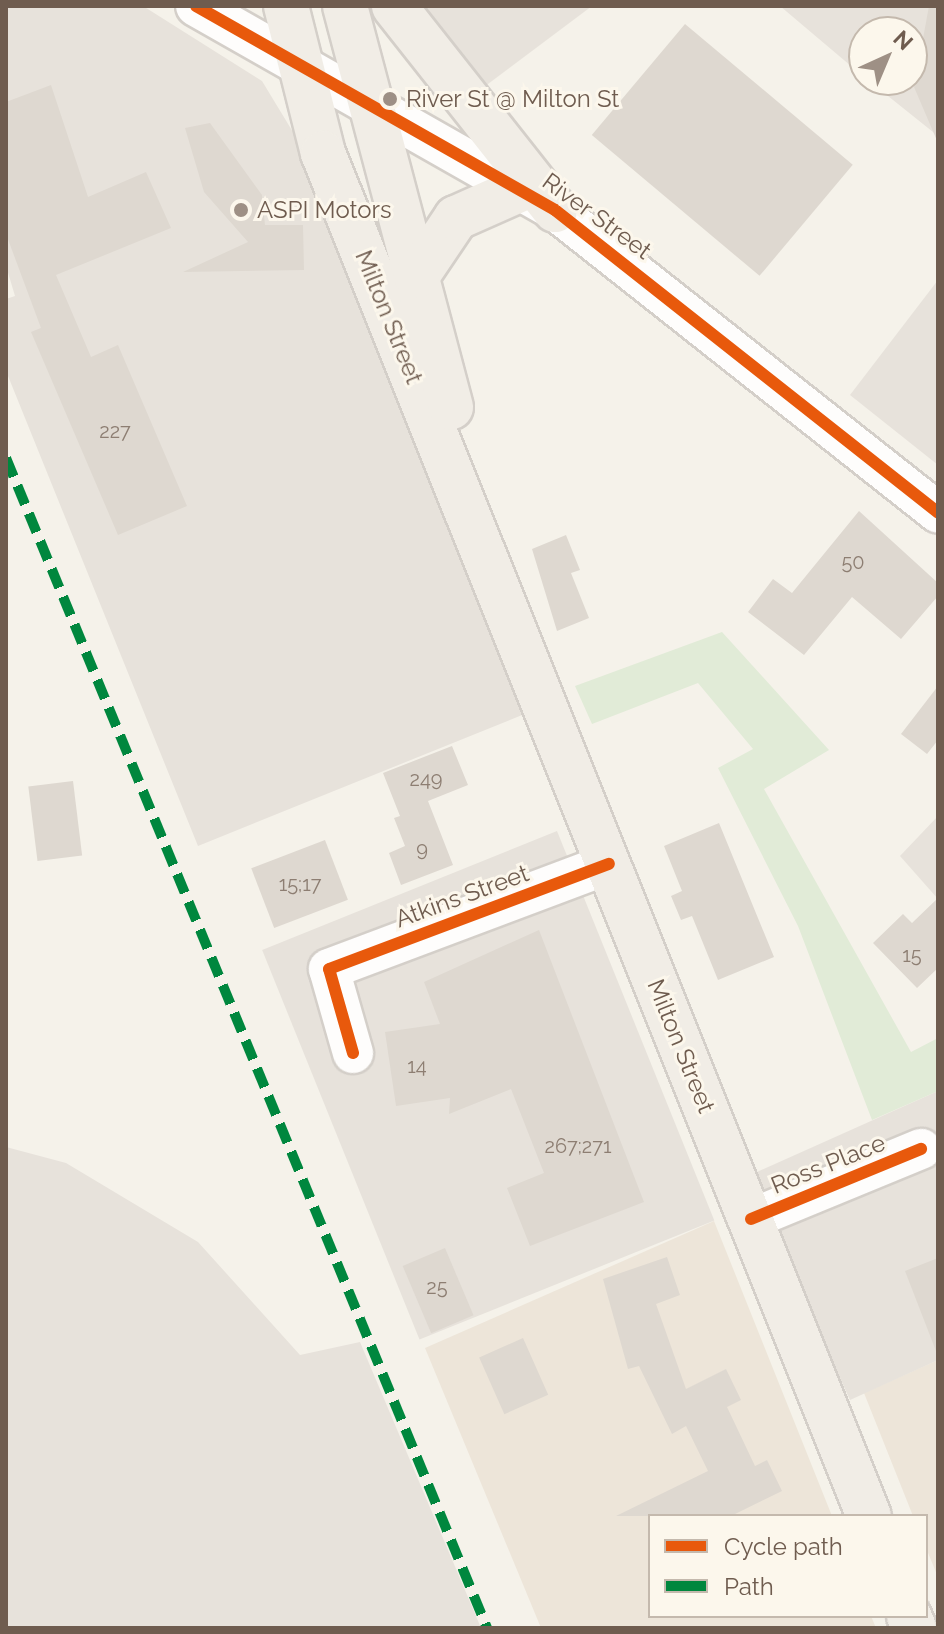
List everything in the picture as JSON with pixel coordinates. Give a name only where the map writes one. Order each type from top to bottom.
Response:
[{"type":"main road","name":"Milton Street","points":[[286,6],[323,153],[868,1514]]},
{"type":"main road","name":"Milton Street","points":[[345,6],[495,576]]},
{"type":"main road","points":[[394,6],[538,200],[456,218],[417,276]]},
{"type":"street","name":"River Street","points":[[196,6],[538,200],[938,513]]},
{"type":"street","name":"Atkins Street","points":[[353,1053],[329,969],[609,864]]},
{"type":"street","name":"Ross Place","points":[[751,1219],[921,1149]]},
{"type":"shaded area","points":[[6,6],[143,6],[262,81],[316,170],[532,711],[198,846],[6,371],[6,299],[15,296],[6,266]]},
{"type":"shaded area","points":[[413,6],[592,6],[476,93]]},
{"type":"shaded area","points":[[780,6],[938,6],[938,136],[888,96],[928,96],[928,16],[848,16],[848,63]]},
{"type":"shaded area","points":[[938,280],[938,465],[850,395]]},
{"type":"shaded area","points":[[938,816],[938,899],[900,856]]},
{"type":"shaded area","points":[[557,831],[714,1220],[419,1340],[262,950]]},
{"type":"shaded area","points":[[938,1091],[938,1360],[850,1400],[748,1176]]},
{"type":"shaded area","points":[[6,1147],[66,1163],[198,1242],[300,1355],[360,1342],[481,1628],[6,1628]]},
{"type":"shaded area","points":[[714,1221],[831,1514],[648,1514],[648,1618],[872,1618],[876,1628],[541,1628],[425,1348]]},
{"type":"shaded area","points":[[938,1360],[938,1577],[928,1553],[928,1514],[912,1514],[864,1393]]},
{"type":"green space","points":[[722,632],[829,750],[764,789],[911,1052],[938,1038],[938,1091],[872,1120],[798,926],[718,768],[753,749],[698,683],[592,724],[575,686]]},
{"type":"building","points":[[929,6],[938,6],[938,143],[918,96],[928,96]]},
{"type":"building","points":[[685,24],[853,165],[760,276],[592,135]]},
{"type":"building","points":[[51,85],[88,197],[146,172],[171,228],[56,275],[91,357],[118,345],[187,506],[118,535],[31,332],[41,328],[6,234],[6,102]]},
{"type":"building","name":"ASPI Motors","points":[[210,123],[262,195],[265,225],[303,225],[304,270],[183,272],[248,242],[204,192],[185,128]]},
{"type":"building","points":[[859,511],[938,583],[938,596],[901,639],[852,597],[804,655],[748,612],[773,579],[792,593]]},
{"type":"building","points":[[566,535],[580,570],[571,573],[589,618],[557,631],[532,549]]},
{"type":"building","points":[[938,686],[938,740],[927,754],[901,734]]},
{"type":"building","points":[[452,746],[468,785],[428,801],[453,865],[401,885],[389,853],[405,846],[394,818],[400,816],[383,773]]},
{"type":"building","points":[[73,781],[82,855],[37,861],[28,786]]},
{"type":"building","points":[[719,823],[774,957],[718,980],[692,916],[681,920],[671,896],[682,891],[664,846]]},
{"type":"building","points":[[325,840],[348,900],[274,928],[251,868]]},
{"type":"building","points":[[938,898],[938,968],[917,988],[873,943],[903,914],[912,923]]},
{"type":"building","points":[[539,930],[644,1202],[530,1246],[507,1188],[544,1173],[511,1089],[449,1114],[450,1098],[396,1106],[385,1032],[440,1024],[424,982]]},
{"type":"building","points":[[445,1248],[474,1315],[431,1333],[403,1266]]},
{"type":"building","points":[[667,1257],[680,1295],[656,1304],[686,1389],[726,1369],[741,1400],[727,1407],[755,1466],[767,1460],[782,1491],[735,1514],[616,1516],[708,1471],[686,1426],[672,1434],[639,1366],[628,1369],[603,1279]]},
{"type":"building","points":[[938,1258],[938,1351],[936,1351],[905,1271]]},
{"type":"building","points":[[523,1338],[548,1395],[504,1414],[479,1358]]},
{"type":"marked path","points":[[6,458],[487,1628]]},
{"type":"cycle path","points":[[196,6],[555,210],[938,513]]},
{"type":"cycle path","points":[[353,1053],[329,969],[609,864]]},
{"type":"cycle path","points":[[751,1219],[921,1149]]},
{"type":"place","name":"River St @ Milton St","points":[[390,99]]},
{"type":"place","name":"ASPI Motors","points":[[241,210]]}]
